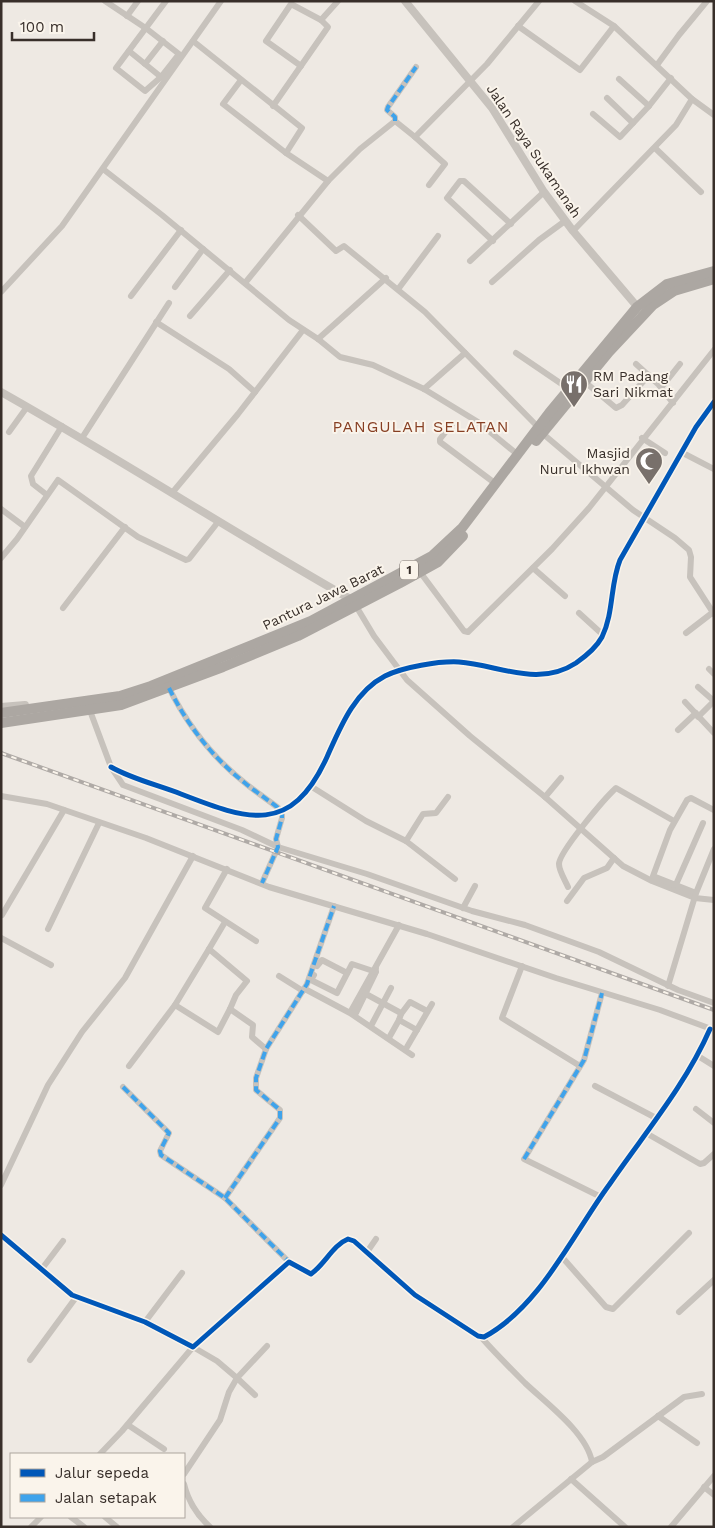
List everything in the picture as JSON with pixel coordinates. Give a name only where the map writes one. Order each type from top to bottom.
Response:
[{"type":"highway","name":"Pantura Jawa Barat","points":[[1,713],[88,706],[166,680],[354,603],[415,567],[442,549],[462,528],[517,454],[540,430],[569,389],[640,310],[667,284],[714,271]]},
{"type":"highway","name":"1","points":[[88,706],[122,705],[298,636],[354,603],[438,562],[454,547],[540,430],[584,382],[640,310],[674,291],[714,279]]},
{"type":"highway","name":"1","points":[[1,723],[63,709]]},
{"type":"street","points":[[127,16],[138,1]]},
{"type":"street","points":[[110,3],[127,16],[147,29],[164,41],[179,54],[161,77],[145,91],[117,69],[117,66],[147,29],[166,1]]},
{"type":"street","points":[[1,292],[57,231],[103,169],[131,125],[219,4],[211,1]]},
{"type":"street","points":[[321,20],[338,1]]},
{"type":"street","name":"Jalan Raya Sukamanah","points":[[405,1],[502,123],[544,192],[573,231],[640,310]]},
{"type":"street","points":[[415,137],[470,81],[539,1]]},
{"type":"street","points":[[575,1],[614,26],[692,99],[714,115]]},
{"type":"street","points":[[657,65],[707,1]]},
{"type":"street","points":[[273,106],[301,66],[328,27],[321,20],[291,4],[266,41],[301,66]]},
{"type":"street","points":[[518,26],[580,70],[614,26]]},
{"type":"street","points":[[145,64],[164,41]]},
{"type":"street","points":[[193,42],[302,129],[286,153]]},
{"type":"street","points":[[129,51],[161,77]]},
{"type":"street","points":[[416,67],[388,107],[395,117],[395,121],[445,163],[429,185]]},
{"type":"street","points":[[593,114],[620,137],[649,106],[670,78]]},
{"type":"street","points":[[619,79],[649,106]]},
{"type":"street","points":[[241,80],[223,104],[286,153],[328,181]]},
{"type":"street","points":[[607,98],[633,123]]},
{"type":"street","points":[[573,231],[676,125],[692,99]]},
{"type":"street","points":[[245,283],[328,181],[360,149],[395,121]]},
{"type":"street","points":[[655,148],[701,192]]},
{"type":"street","points":[[103,169],[303,330],[318,339],[340,357],[373,365],[424,389],[478,422],[517,454]]},
{"type":"street","points":[[493,241],[447,198],[460,181],[464,181],[511,224]]},
{"type":"street","points":[[470,261],[544,192]]},
{"type":"street","points":[[298,216],[336,251],[344,246],[399,288],[426,312],[540,430],[644,517],[689,550],[691,558],[690,577],[713,614],[686,634]]},
{"type":"street","points":[[492,282],[539,240],[565,220]]},
{"type":"street","points":[[131,296],[181,230]]},
{"type":"street","points":[[399,288],[438,236]]},
{"type":"street","points":[[175,287],[203,248]]},
{"type":"street","points":[[190,316],[230,270]]},
{"type":"street","points":[[318,339],[386,278]]},
{"type":"street","points":[[82,438],[169,303]]},
{"type":"street","points":[[156,322],[230,369],[255,392]]},
{"type":"street","points":[[172,492],[255,392],[303,330]]},
{"type":"street","points":[[420,572],[466,633],[533,568],[589,508],[642,438],[673,403],[714,350]]},
{"type":"street","points":[[424,389],[465,353]]},
{"type":"street","points":[[516,353],[569,389]]},
{"type":"street","points":[[636,364],[649,375],[673,403]]},
{"type":"street","points":[[661,388],[680,364]]},
{"type":"street","points":[[584,382],[616,408],[649,375]]},
{"type":"street","points":[[1,392],[62,426],[354,603],[374,636],[400,671],[470,736],[544,796],[614,858],[633,872],[653,878],[696,896],[714,900]]},
{"type":"street","points":[[111,767],[229,813],[257,817],[282,811],[312,787],[348,711],[376,682],[400,671],[442,662],[458,662],[520,674],[554,674],[584,658],[595,647],[602,634],[610,611],[616,570],[681,452],[714,402]]},
{"type":"street","points":[[10,432],[27,407]]},
{"type":"street","points":[[452,424],[440,439],[440,442],[496,484]]},
{"type":"street","points":[[46,495],[33,484],[31,476],[62,426]]},
{"type":"street","points":[[642,438],[665,453]]},
{"type":"street","points":[[681,452],[714,469]]},
{"type":"street","points":[[1,558],[25,527],[55,482],[60,480],[151,544],[187,560],[218,522]]},
{"type":"street","points":[[1,508],[25,527]]},
{"type":"street","points":[[63,608],[125,527]]},
{"type":"street","points":[[533,568],[566,596]]},
{"type":"street","points":[[579,613],[602,634]]},
{"type":"street","points":[[678,730],[714,701],[698,687]]},
{"type":"street","points":[[169,688],[188,723],[211,753],[244,783],[282,811]]},
{"type":"street","points":[[685,702],[714,733]]},
{"type":"street","points":[[1,707],[45,703],[63,709]]},
{"type":"street","points":[[88,706],[111,767],[123,786],[242,830],[278,847],[367,874],[463,908],[518,923],[599,952],[668,986],[714,1003]]},
{"type":"street","points":[[544,796],[561,778]]},
{"type":"street","points":[[312,787],[366,821],[406,841],[455,879]]},
{"type":"street","points":[[568,886],[559,864],[560,861],[581,828],[616,788],[674,821]]},
{"type":"street","points":[[1,796],[26,799],[64,810],[262,883],[399,925],[602,993],[660,1010],[712,1030],[698,1056],[562,1257],[515,1312],[481,1338]]},
{"type":"street","points":[[406,841],[423,814],[436,812],[448,797]]},
{"type":"street","points":[[653,878],[674,821],[689,797],[714,810]]},
{"type":"street","points":[[2,916],[64,810]]},
{"type":"street","points":[[262,883],[278,847],[276,839],[282,811]]},
{"type":"street","points":[[48,929],[99,823]]},
{"type":"street","points":[[674,887],[703,823]]},
{"type":"street","points":[[668,986],[696,896],[714,850]]},
{"type":"street","points":[[1,1185],[48,1085],[82,1032],[125,978],[192,856]]},
{"type":"street","points":[[566,902],[584,878],[607,868],[614,858]]},
{"type":"street","points":[[227,869],[205,908],[256,942]]},
{"type":"street","points":[[463,908],[475,886]]},
{"type":"street","points":[[225,1198],[280,1118],[280,1110],[255,1087],[266,1049],[304,990],[318,956],[334,906]]},
{"type":"street","points":[[129,1066],[175,1005],[225,922]]},
{"type":"street","points":[[399,925],[364,993],[383,1003],[417,1030]]},
{"type":"street","points":[[1,938],[51,965]]},
{"type":"street","points":[[175,1005],[218,1032],[236,995],[247,981],[210,949]]},
{"type":"street","points":[[337,993],[312,980],[319,961],[322,960],[348,973]]},
{"type":"street","points":[[333,1000],[353,964],[375,970]]},
{"type":"street","points":[[522,966],[502,1018],[580,1066]]},
{"type":"street","points":[[279,976],[350,1013],[412,1055]]},
{"type":"street","points":[[372,1024],[391,988]]},
{"type":"street","points":[[601,1197],[524,1159],[587,1052],[602,993]]},
{"type":"street","points":[[390,1036],[410,1002],[427,1011]]},
{"type":"street","points":[[408,1047],[432,1004]]},
{"type":"street","points":[[230,1009],[253,1025],[252,1037],[266,1049]]},
{"type":"street","points":[[698,1056],[714,1066]]},
{"type":"street","points":[[595,1086],[656,1118]]},
{"type":"street","points":[[123,1087],[169,1133],[160,1151],[162,1155],[225,1198],[290,1262],[311,1274],[323,1264],[340,1242],[348,1238],[415,1294],[481,1338],[572,1428],[589,1450],[592,1462]]},
{"type":"street","points":[[696,1109],[714,1123]]},
{"type":"street","points":[[646,1133],[700,1164],[709,1160],[714,1154]]},
{"type":"street","points":[[562,1257],[594,1295],[606,1307],[612,1309],[689,1232]]},
{"type":"street","points":[[2,1238],[76,1296],[144,1322],[193,1347],[217,1361],[256,1395]]},
{"type":"street","points":[[367,1252],[376,1239]]},
{"type":"street","points":[[41,1270],[63,1241]]},
{"type":"street","points":[[101,1453],[128,1425],[193,1347],[210,1330],[290,1262]]},
{"type":"street","points":[[144,1322],[182,1273]]},
{"type":"street","points":[[679,1312],[714,1280]]},
{"type":"street","points":[[30,1360],[76,1296]]},
{"type":"street","points":[[185,1472],[220,1420],[229,1392],[237,1378],[267,1346]]},
{"type":"street","points":[[514,1527],[592,1462],[603,1458],[684,1397],[702,1394]]},
{"type":"street","points":[[658,1416],[697,1443]]},
{"type":"street","points":[[128,1425],[164,1449]]},
{"type":"street","points":[[671,1527],[714,1476]]},
{"type":"street","points":[[571,1479],[625,1527]]},
{"type":"street","points":[[704,1486],[714,1495]]},
{"type":"street","points":[[185,1487],[191,1504],[200,1518],[210,1527]]},
{"type":"street","points":[[72,1518],[84,1527]]},
{"type":"street","points":[[106,1518],[117,1527]]},
{"type":"railway","points":[[1,753],[714,1010]]},
{"type":"marked path","points":[[395,121],[395,117],[387,110],[388,107],[416,67]]},
{"type":"marked path","points":[[169,688],[184,715],[211,752],[233,773],[282,811],[276,839],[278,847],[262,883]]},
{"type":"marked path","points":[[225,1198],[280,1118],[280,1110],[256,1090],[256,1078],[266,1049],[307,984],[334,906]]},
{"type":"marked path","points":[[524,1159],[584,1060],[602,993]]},
{"type":"marked path","points":[[123,1087],[169,1133],[160,1151],[161,1155],[225,1198],[289,1262]]},
{"type":"cycle path","points":[[111,767],[136,778],[227,810],[247,815],[266,815],[283,810],[298,800],[313,782],[356,701],[374,683],[385,676],[411,667],[442,662],[459,662],[533,674],[547,674],[562,670],[576,663],[597,645],[602,637],[606,628],[620,560],[696,427],[714,402]]},
{"type":"cycle path","points":[[1,1235],[72,1295],[145,1322],[193,1347],[289,1262],[311,1274],[333,1250],[348,1239],[354,1241],[415,1295],[478,1336],[484,1337],[504,1324],[539,1289],[676,1090],[689,1070],[710,1029]]},
{"type":"place","name":"RM Padang Sari Nikmat","points":[[574,408]]},
{"type":"place","name":"Masjid Nurul Ikhwan","points":[[649,485]]},
{"type":"district","name":"PANGULAH SELATAN","points":[[421,426]]}]
